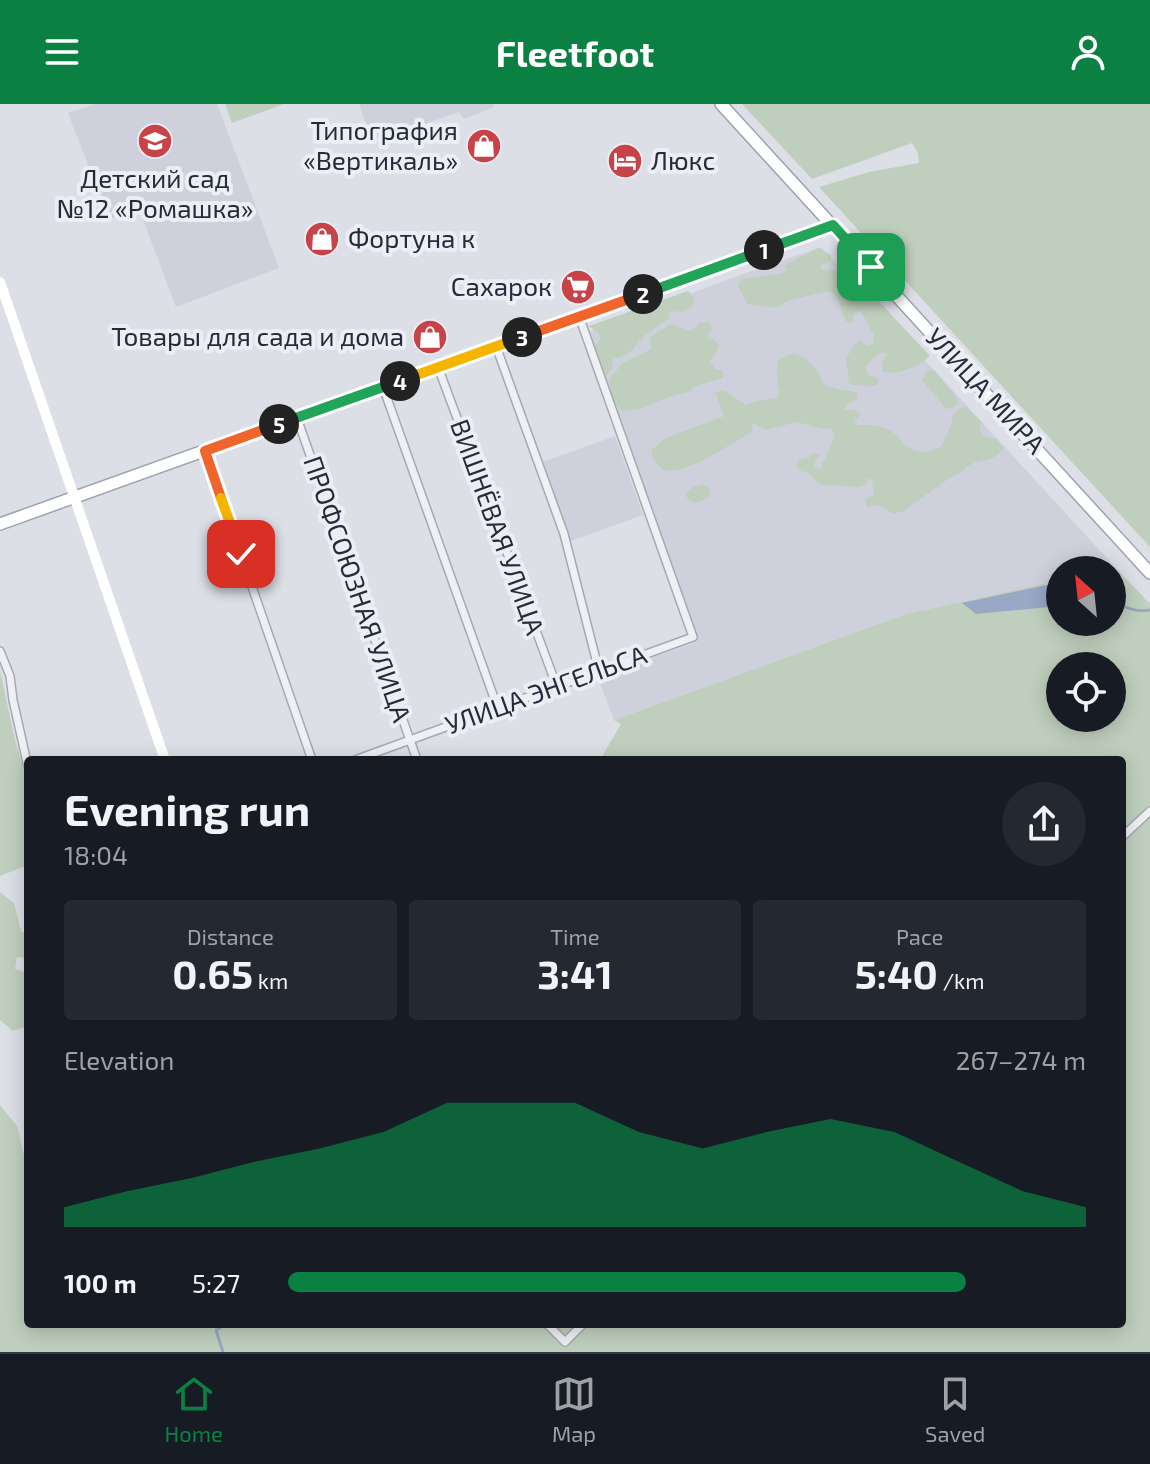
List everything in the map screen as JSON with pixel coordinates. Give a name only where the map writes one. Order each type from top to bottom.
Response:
[{"type":"main road","name":"УЛИЦА МИРА","points":[[721,104],[1150,573]]},
{"type":"main road","points":[[0,524],[833,225]]},
{"type":"street","points":[[0,282],[164,756]]},
{"type":"street","name":"УЛИЦА ЭНГЕЛЬСА","points":[[366,756],[693,637],[579,316]]},
{"type":"street","points":[[496,346],[564,534],[599,671]]},
{"type":"street","name":"ВИШНЁВАЯ УЛИЦА","points":[[438,367],[557,687]]},
{"type":"street","points":[[383,387],[498,709]]},
{"type":"street","name":"ПРОФСОЮЗНАЯ УЛИЦА","points":[[297,418],[416,756]]},
{"type":"street","points":[[205,451],[311,756]]},
{"type":"street","points":[[0,651],[10,676],[25,756]]},
{"type":"street","points":[[1126,833],[1150,811]]},
{"type":"street","points":[[551,1328],[565,1342],[579,1328]]},
{"type":"shaded area","points":[[95,104],[217,104],[279,268],[176,307],[139,209],[109,219],[68,113]]},
{"type":"shaded area","points":[[359,104],[493,104],[494,107],[464,119],[459,112],[387,137],[371,137]]},
{"type":"shaded area","points":[[821,247],[1105,556],[1046,556],[1046,583],[906,614],[614,720],[600,683],[607,673],[695,643],[683,607],[687,605],[589,332]]},
{"type":"shaded area","points":[[615,436],[643,515],[571,541],[543,462]]},
{"type":"green space","points":[[225,104],[284,104],[232,123]]},
{"type":"green space","points":[[742,104],[1150,104],[1150,547],[819,187],[869,172],[919,163],[912,143],[812,179]]},
{"type":"green space","points":[[818,248],[831,255],[831,261],[820,266],[822,270],[843,272],[865,296],[873,295],[930,356],[908,369],[889,373],[883,372],[882,362],[888,354],[881,353],[865,368],[868,375],[879,379],[877,385],[854,386],[849,383],[846,358],[861,340],[867,346],[874,343],[874,336],[861,311],[854,313],[850,324],[838,299],[828,291],[787,301],[777,308],[747,304],[738,285],[742,279],[787,271],[784,266]]},
{"type":"green space","points":[[688,291],[694,298],[692,306],[682,312],[669,311],[669,318],[632,350],[613,359],[612,369],[604,378],[595,346],[601,339],[589,326]]},
{"type":"green space","points":[[709,322],[712,329],[708,335],[719,345],[710,361],[715,369],[723,371],[723,378],[643,408],[623,411],[616,405],[609,379],[622,365],[651,349],[650,337],[671,324],[691,331],[699,323]]},
{"type":"green space","points":[[795,353],[812,365],[826,385],[858,393],[857,399],[847,404],[844,410],[855,410],[861,415],[855,420],[856,425],[886,429],[909,448],[927,451],[942,446],[953,414],[965,406],[982,422],[979,429],[983,436],[996,439],[1004,448],[993,458],[971,464],[904,511],[893,514],[878,505],[866,507],[865,500],[874,494],[872,480],[868,478],[867,483],[860,487],[821,485],[796,466],[797,461],[813,453],[820,455],[814,468],[822,469],[835,434],[830,428],[822,429],[797,422],[766,430],[753,423],[751,433],[684,468],[665,470],[654,459],[651,450],[666,438],[724,416],[715,392],[724,390],[746,405],[776,398],[780,391],[777,361]]},
{"type":"green space","points":[[934,370],[956,397],[958,403],[952,408],[946,409],[922,380],[927,371]]},
{"type":"green space","points":[[702,484],[710,488],[709,496],[692,502],[685,494]]},
{"type":"green space","points":[[1126,579],[1150,604],[1150,1352],[0,1352],[0,1105],[17,1126],[24,1155],[24,1328],[1126,1328],[1126,756],[602,756],[621,724],[614,720],[906,614],[1046,583],[1046,636],[1126,636]]},
{"type":"green space","points":[[0,671],[24,770],[24,867],[0,876]]},
{"type":"green space","points":[[0,892],[14,903],[24,933],[24,958],[17,957],[15,969],[24,972],[24,1027],[13,1031],[0,1020]]},
{"type":"water","points":[[1046,585],[1046,607],[976,614],[962,603]]},
{"type":"waterway","points":[[1126,607],[1150,610]]},
{"type":"waterway","points":[[220,1328],[216,1330],[223,1352]]},
{"type":"place","name":"Детский сад №12 «Ромашка»","points":[[155,141]]},
{"type":"place","name":"Типография «Вертикаль»","points":[[484,146]]},
{"type":"place","name":"Люкс","points":[[625,161]]},
{"type":"place","name":"Фортуна к","points":[[322,239]]},
{"type":"place","name":"Сахарок","points":[[578,287]]},
{"type":"place","name":"Товары для сада и дома","points":[[430,337]]},
{"type":"route","points":[[241,554],[205,451],[833,225],[871,267]]}]
